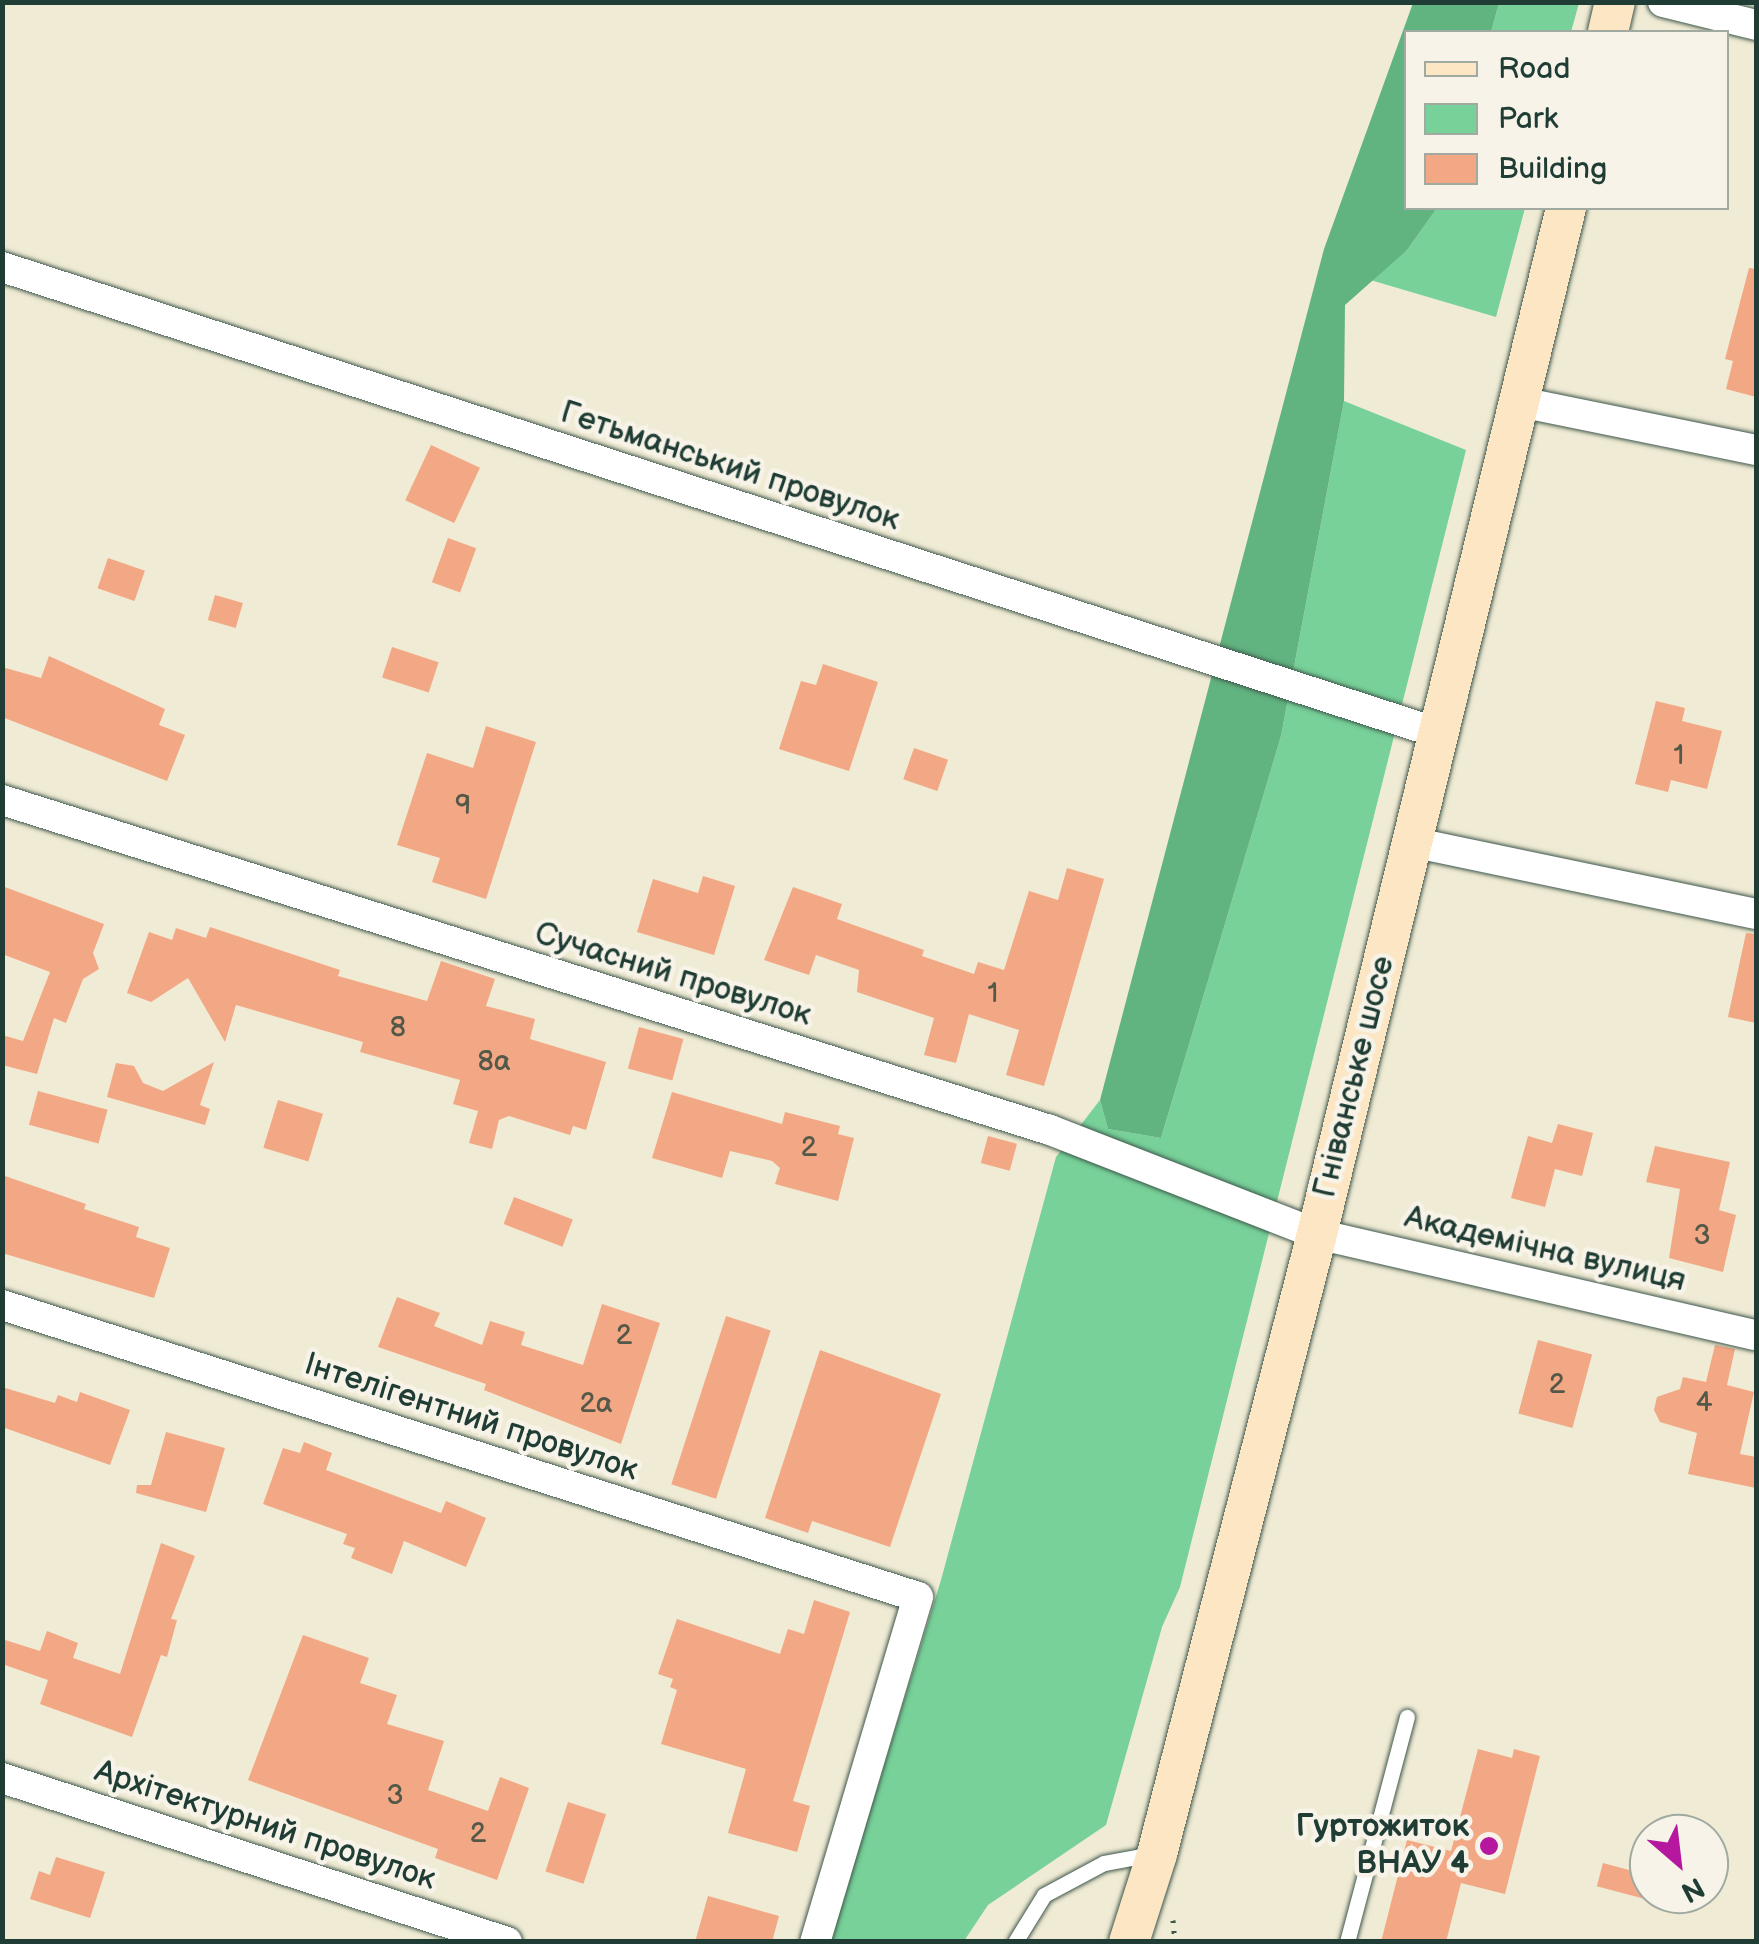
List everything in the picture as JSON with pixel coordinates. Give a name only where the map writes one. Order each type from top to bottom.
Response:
[{"type":"main road","points":[[1608,30],[1615,2]]},
{"type":"main road","name":"Гніванське шосе","points":[[1129,1942],[1157,1854],[1317,1234],[1435,732],[1566,210]]},
{"type":"street","points":[[1663,2],[1756,25]]},
{"type":"street","name":"Гетьманський провулок","points":[[2,267],[1435,732]]},
{"type":"street","points":[[1520,402],[1756,450]]},
{"type":"street","name":"Сучасний провулок","points":[[2,800],[1050,1130],[1317,1234]]},
{"type":"street","points":[[1412,842],[1756,914]]},
{"type":"street","name":"Академічна вулиця","points":[[1317,1234],[1756,1335]]},
{"type":"street","name":"Інтелігентний провулок","points":[[2,1305],[918,1597],[815,1942]]},
{"type":"street","name":"Архітектурний провулок","points":[[2,1778],[507,1942]]},
{"type":"lane","points":[[1346,1942],[1407,1717]]},
{"type":"lane","points":[[1014,1942],[1044,1896],[1104,1863],[1157,1854]]},
{"type":"green space","points":[[1499,2],[1579,3],[1572,30],[1492,30]]},
{"type":"green space","points":[[1413,3],[1499,3],[1492,30],[1404,30],[1404,210],[1436,210],[1407,250],[1345,305],[1344,401],[1281,736],[1161,1138],[1108,1129],[1100,1100],[1324,249]]},
{"type":"green space","points":[[1436,210],[1524,210],[1496,317],[1367,279],[1407,250]]},
{"type":"green space","points":[[1344,401],[1466,450],[1180,1587],[1162,1627],[1106,1825],[988,1905],[964,1941],[830,1942],[941,1580],[1056,1157],[1100,1100],[1108,1129],[1161,1138],[1281,736]]},
{"type":"building","points":[[1749,268],[1756,269],[1756,397],[1726,389],[1733,361],[1725,359]]},
{"type":"building","points":[[431,445],[480,468],[454,523],[405,500]]},
{"type":"building","points":[[448,538],[476,548],[460,592],[432,582]]},
{"type":"building","points":[[108,558],[145,571],[134,601],[98,588]]},
{"type":"building","points":[[215,595],[243,603],[236,628],[208,620]]},
{"type":"building","points":[[392,647],[439,662],[429,693],[382,677]]},
{"type":"building","points":[[49,656],[165,709],[159,725],[185,735],[167,781],[2,717],[2,667],[41,678]]},
{"type":"building","points":[[823,664],[878,682],[849,771],[779,749],[801,681],[816,685]]},
{"type":"building","points":[[1656,701],[1685,708],[1682,721],[1722,731],[1707,789],[1671,780],[1668,792],[1635,784]]},
{"type":"building","points":[[486,726],[536,742],[486,899],[432,882],[440,858],[397,845],[427,753],[473,768]]},
{"type":"building","points":[[914,748],[948,760],[937,791],[903,779]]},
{"type":"building","points":[[1067,868],[1104,879],[1044,1086],[1006,1075],[1019,1030],[969,1014],[956,1063],[924,1055],[934,1018],[857,992],[859,970],[816,955],[809,975],[764,960],[793,887],[842,904],[837,919],[924,950],[922,956],[974,974],[978,962],[1004,970],[1029,891],[1058,900]]},
{"type":"building","points":[[703,876],[735,886],[714,955],[637,932],[653,879],[698,893]]},
{"type":"building","points":[[2,886],[104,924],[93,953],[99,969],[83,979],[66,1023],[54,1018],[37,1074],[2,1065],[2,1035],[23,1041],[50,972],[2,954]]},
{"type":"building","points":[[210,927],[340,970],[338,976],[427,1001],[441,961],[495,979],[486,1006],[535,1019],[530,1039],[606,1062],[586,1130],[573,1126],[570,1135],[509,1116],[499,1120],[492,1149],[469,1143],[478,1111],[453,1104],[460,1080],[360,1052],[363,1042],[236,1005],[225,1042],[188,978],[151,1002],[127,993],[149,932],[172,940],[176,928],[206,938]]},
{"type":"building","points":[[1746,933],[1756,934],[1756,1023],[1728,1017]]},
{"type":"building","points":[[639,1027],[683,1039],[672,1080],[628,1069]]},
{"type":"building","points":[[214,1062],[200,1105],[210,1109],[205,1125],[107,1097],[116,1063],[134,1066],[143,1083],[163,1091]]},
{"type":"building","points":[[38,1091],[108,1110],[98,1143],[29,1125]]},
{"type":"building","points":[[672,1092],[782,1124],[785,1112],[840,1126],[838,1134],[854,1138],[838,1201],[775,1184],[780,1168],[772,1161],[730,1151],[722,1178],[652,1158]]},
{"type":"building","points":[[278,1100],[323,1114],[308,1162],[263,1148]]},
{"type":"building","points":[[1558,1124],[1593,1133],[1582,1176],[1555,1169],[1545,1207],[1511,1198],[1528,1136],[1552,1143]]},
{"type":"building","points":[[988,1136],[1017,1144],[1010,1171],[981,1163]]},
{"type":"building","points":[[1655,1146],[1730,1162],[1719,1210],[1736,1215],[1723,1272],[1669,1258],[1680,1189],[1646,1182]]},
{"type":"building","points":[[2,1175],[139,1227],[136,1237],[170,1248],[154,1298],[2,1253]]},
{"type":"building","points":[[514,1197],[573,1220],[562,1247],[504,1224]]},
{"type":"building","points":[[397,1297],[440,1313],[434,1326],[482,1345],[490,1321],[525,1332],[521,1345],[583,1365],[602,1304],[660,1323],[621,1444],[484,1390],[486,1384],[378,1347]]},
{"type":"building","points":[[726,1316],[771,1331],[716,1499],[671,1484]]},
{"type":"building","points":[[1538,1340],[1592,1354],[1572,1428],[1518,1413]]},
{"type":"building","points":[[1715,1345],[1735,1349],[1727,1385],[1754,1392],[1740,1454],[1756,1457],[1756,1488],[1688,1474],[1697,1433],[1660,1422],[1654,1410],[1657,1397],[1680,1389],[1683,1377],[1706,1382]]},
{"type":"building","points":[[820,1350],[941,1394],[890,1547],[812,1521],[808,1533],[765,1518]]},
{"type":"building","points":[[2,1387],[55,1403],[58,1395],[77,1402],[80,1392],[130,1410],[110,1465],[2,1427]]},
{"type":"building","points":[[166,1432],[225,1448],[206,1512],[136,1493],[137,1485],[151,1485]]},
{"type":"building","points":[[304,1442],[332,1453],[326,1470],[441,1513],[446,1501],[486,1518],[466,1567],[404,1541],[392,1574],[351,1558],[355,1548],[343,1544],[347,1534],[263,1504],[283,1448],[300,1453]]},
{"type":"building","points":[[161,1543],[195,1556],[171,1619],[177,1620],[167,1657],[161,1655],[132,1737],[40,1704],[48,1680],[2,1664],[2,1639],[40,1651],[47,1631],[78,1643],[73,1658],[120,1674]]},
{"type":"building","points":[[814,1600],[850,1612],[793,1801],[810,1806],[797,1852],[728,1833],[746,1769],[661,1744],[677,1690],[670,1687],[673,1679],[658,1674],[677,1619],[780,1654],[788,1629],[804,1634]]},
{"type":"building","points":[[303,1635],[369,1658],[360,1683],[397,1695],[387,1724],[444,1741],[428,1790],[488,1811],[500,1777],[529,1788],[497,1880],[435,1858],[438,1849],[248,1780]]},
{"type":"building","name":"Гуртожиток ВНАУ 4","points":[[1478,1749],[1512,1758],[1514,1749],[1540,1756],[1505,1894],[1461,1883],[1446,1942],[1381,1942],[1407,1840],[1451,1851]]},
{"type":"building","points":[[568,1802],[606,1814],[583,1884],[545,1871]]},
{"type":"building","points":[[56,1857],[105,1872],[90,1918],[30,1899],[39,1871],[50,1875]]},
{"type":"building","points":[[1603,1863],[1629,1870],[1629,1895],[1597,1886]]},
{"type":"building","points":[[708,1896],[779,1916],[772,1942],[695,1942]]},
{"type":"place","name":"Гуртожиток ВНАУ 4","points":[[1489,1846]]}]
